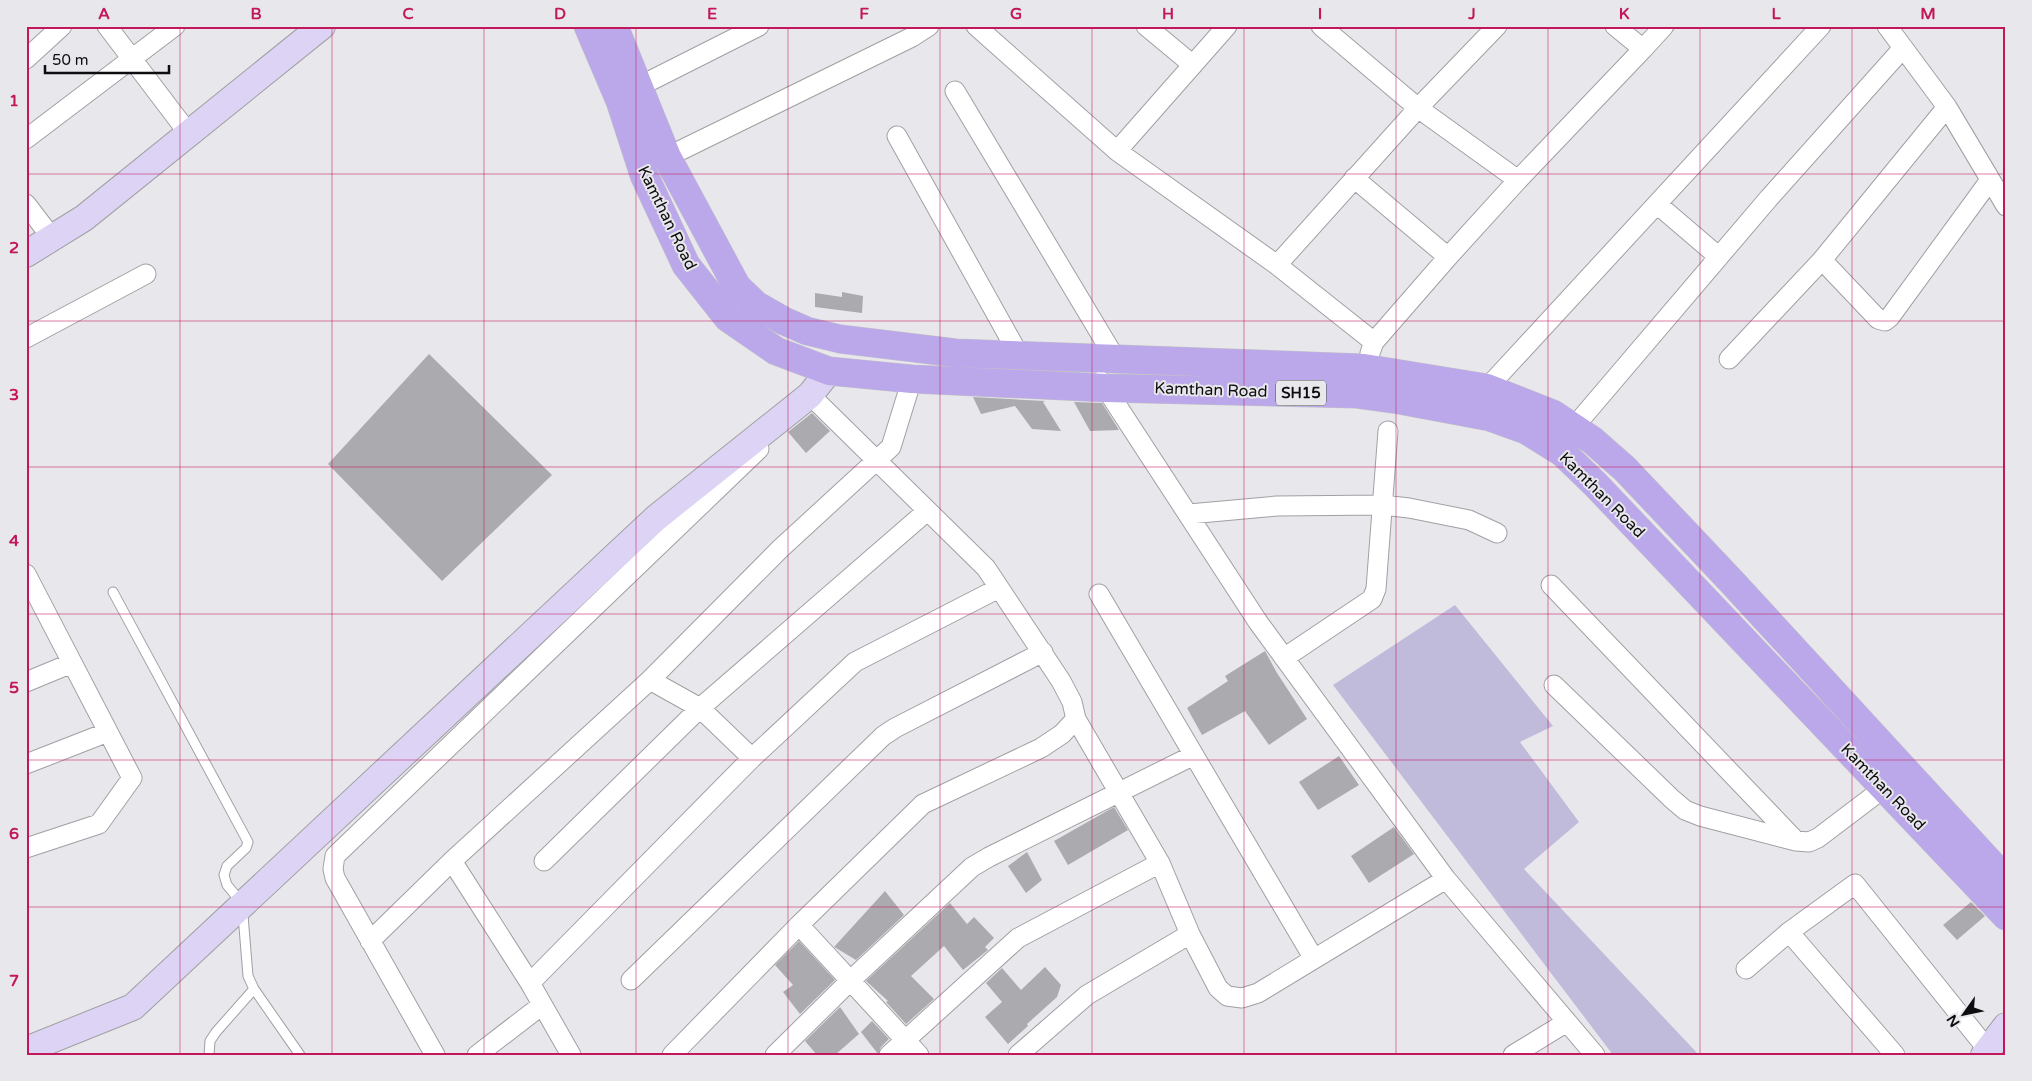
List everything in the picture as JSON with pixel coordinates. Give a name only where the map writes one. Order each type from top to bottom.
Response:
[{"type":"main road","name":"Kamthan Road","points":[[588,26],[620,101],[644,175],[686,265],[728,318],[776,351],[829,371],[912,379],[1106,388],[1355,394],[1477,414],[1526,430],[1563,453],[1596,485],[2006,916]]},
{"type":"main road","name":"Kamthan Road","points":[[614,26],[667,157],[737,287],[756,305],[784,321],[807,331],[840,339],[956,353],[1364,368],[1487,388],[1553,414],[1592,440],[1625,469],[1731,581],[2006,880]]},
{"type":"main road","points":[[776,351],[784,321]]},
{"type":"main road","points":[[1706,600],[1731,581]]},
{"type":"street","points":[[26,59],[62,26]]},
{"type":"street","points":[[107,26],[189,134]]},
{"type":"street","points":[[26,139],[132,61],[175,26]]},
{"type":"street","points":[[26,254],[84,218],[322,26]]},
{"type":"street","points":[[638,87],[759,26]]},
{"type":"street","points":[[667,157],[912,37],[930,26]]},
{"type":"street","points":[[976,26],[1117,150],[1277,265],[1374,342]]},
{"type":"street","points":[[1146,26],[1193,65]]},
{"type":"street","points":[[1117,150],[1228,26]]},
{"type":"street","points":[[1321,26],[1342,33],[1418,108],[1518,180]]},
{"type":"street","points":[[1277,265],[1418,108],[1497,26]]},
{"type":"street","points":[[1615,26],[1643,49]]},
{"type":"street","points":[[1355,394],[1374,342],[1518,180],[1664,26]]},
{"type":"street","points":[[1477,414],[1487,388],[1821,26]]},
{"type":"street","points":[[1887,26],[1947,107],[2006,206]]},
{"type":"street","points":[[1574,427],[1769,198],[1903,48]]},
{"type":"street","points":[[955,91],[1115,358]]},
{"type":"street","points":[[1729,359],[1822,260],[1947,107]]},
{"type":"street","points":[[897,136],[1020,355]]},
{"type":"street","points":[[1354,178],[1448,257]]},
{"type":"street","points":[[1822,260],[1878,319],[1885,321],[1890,317],[1990,180]]},
{"type":"street","points":[[26,204],[52,238]]},
{"type":"street","points":[[1656,204],[1719,257]]},
{"type":"street","points":[[26,338],[146,274]]},
{"type":"street","points":[[1085,357],[1258,622],[1284,658],[1446,879],[1595,1055]]},
{"type":"street","points":[[436,1055],[334,878],[335,856],[811,396],[829,371]]},
{"type":"street","points":[[370,940],[452,861],[650,680],[780,549],[891,447],[912,379]]},
{"type":"street","points":[[811,396],[986,568],[1043,652],[1072,702],[1076,719],[1160,863],[1190,934],[1218,988],[1227,996],[1242,998],[1258,993],[1446,879]]},
{"type":"street","points":[[26,1050],[133,1006],[656,518],[811,396]]},
{"type":"street","points":[[1284,658],[1372,599],[1376,589],[1388,430]]},
{"type":"street","points":[[1189,514],[1277,506],[1383,505],[1409,508],[1469,520],[1497,534]]},
{"type":"street","points":[[544,861],[700,708],[927,511]]},
{"type":"street","points":[[26,574],[132,778],[99,824],[26,848]]},
{"type":"street","points":[[1551,585],[1796,841]]},
{"type":"street","points":[[530,983],[752,758],[856,662],[999,588]]},
{"type":"street","points":[[1099,594],[1314,959]]},
{"type":"street","points":[[631,980],[883,736],[895,728],[1043,652]]},
{"type":"street","points":[[26,682],[72,663]]},
{"type":"street","points":[[650,680],[700,708],[752,758]]},
{"type":"street","points":[[1554,685],[1685,810],[1700,816],[1796,841],[1809,842],[1818,838],[1884,788]]},
{"type":"street","points":[[672,1055],[799,925],[923,804],[1041,748],[1062,734],[1076,719]]},
{"type":"street","points":[[26,764],[108,732]]},
{"type":"street","points":[[775,1055],[851,980],[972,867],[1119,791],[1194,755]]},
{"type":"street","points":[[452,861],[530,983],[571,1055]]},
{"type":"street","points":[[889,1055],[1018,938],[1160,863]]},
{"type":"street","points":[[1746,969],[1789,932],[1855,884],[1986,1053],[2006,1026]]},
{"type":"street","points":[[799,925],[919,1055]]},
{"type":"street","points":[[1789,932],[1894,1055]]},
{"type":"street","points":[[1018,1055],[1087,995],[1190,934]]},
{"type":"street","points":[[478,1055],[542,1005]]},
{"type":"street","points":[[1513,1055],[1567,1022]]},
{"type":"lane","points":[[113,592],[248,842],[246,848],[227,866],[224,875],[227,885],[242,903],[248,976],[254,989],[300,1055]]},
{"type":"lane","points":[[209,1055],[210,1041],[216,1032],[254,989]]},
{"type":"shaded area","points":[[1455,605],[1553,726],[1520,742],[1579,822],[1524,869],[1699,1055],[1613,1055],[1333,685]]},
{"type":"building","points":[[842,292],[863,296],[862,313],[815,307],[815,293],[842,297]]},
{"type":"building","points":[[429,354],[552,475],[442,581],[328,464]]},
{"type":"building","points":[[973,397],[1045,401],[1043,402],[1061,431],[1032,429],[1015,406],[981,414]]},
{"type":"building","points":[[1074,402],[1102,403],[1119,430],[1090,431]]},
{"type":"building","points":[[812,413],[830,431],[806,453],[788,432]]},
{"type":"building","points":[[1265,651],[1307,719],[1269,745],[1245,711],[1202,735],[1187,708],[1228,681],[1225,676]]},
{"type":"building","points":[[1339,756],[1359,785],[1318,810],[1299,782]]},
{"type":"building","points":[[1114,807],[1128,830],[1068,865],[1054,841]]},
{"type":"building","points":[[1394,827],[1414,854],[1369,883],[1351,856]]},
{"type":"building","points":[[1027,852],[1042,880],[1026,893],[1008,866]]},
{"type":"building","points":[[885,891],[904,915],[856,960],[834,947]]},
{"type":"building","points":[[1971,902],[1985,916],[1957,940],[1943,925]]},
{"type":"building","points":[[950,903],[967,924],[974,917],[994,938],[985,947],[988,950],[963,970],[944,946],[911,976],[934,999],[906,1024],[886,1002],[888,1001],[866,981]]},
{"type":"building","points":[[799,941],[835,980],[800,1014],[783,992],[793,985],[775,965]]},
{"type":"building","points":[[1045,967],[1061,985],[1057,997],[1008,1044],[985,1017],[1002,1002],[986,983],[1002,968],[1021,990]]},
{"type":"building","points":[[840,1007],[859,1034],[835,1055],[817,1055],[805,1041]]},
{"type":"building","points":[[872,1021],[889,1039],[881,1047],[878,1054],[861,1032]]}]
